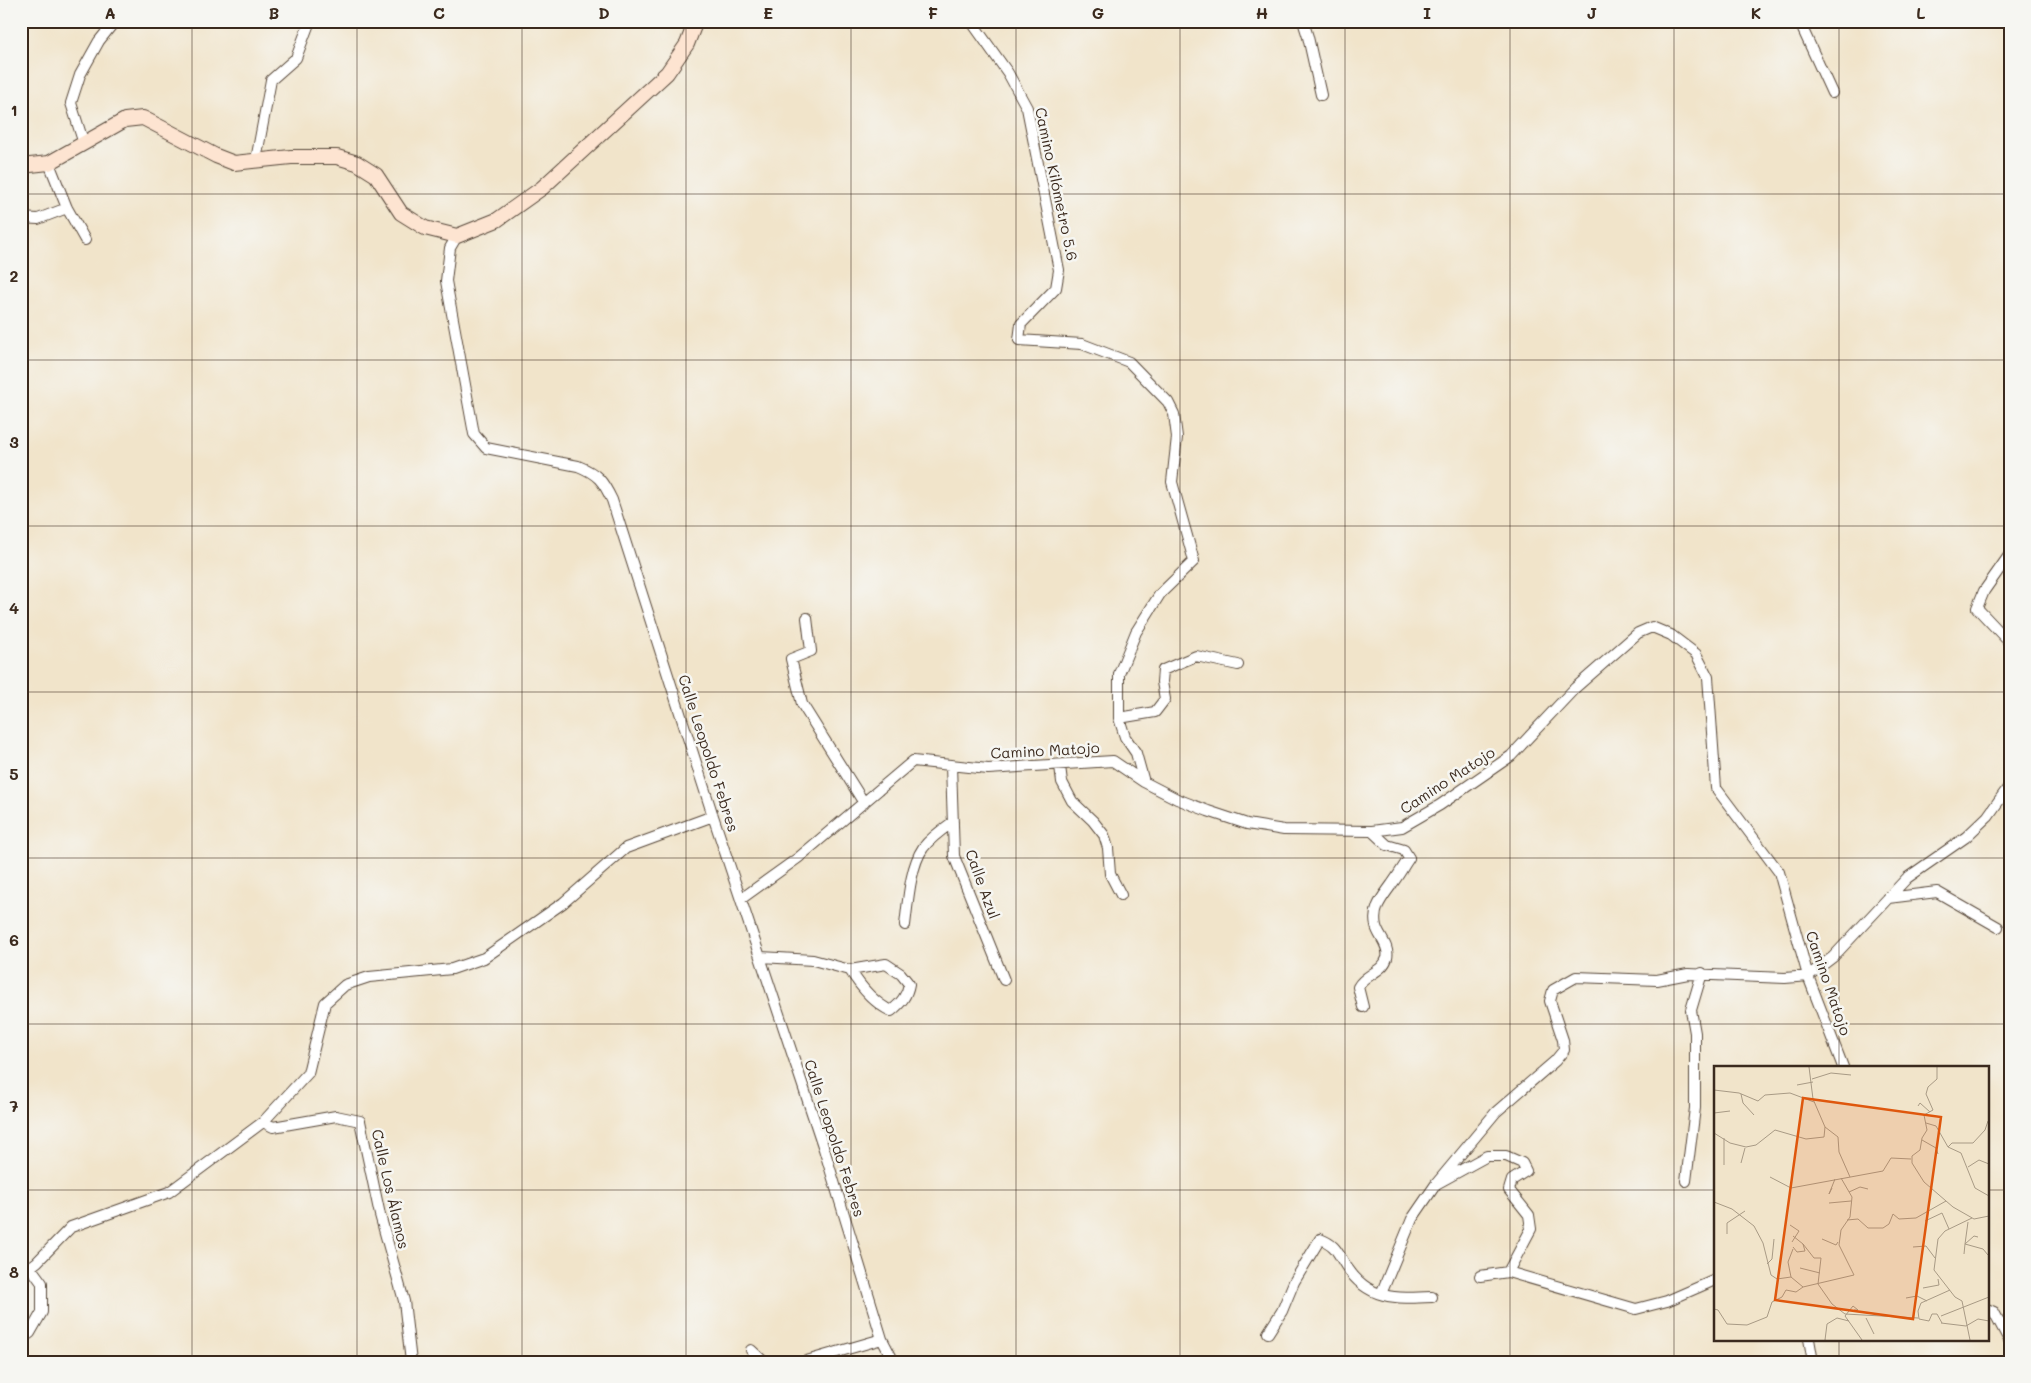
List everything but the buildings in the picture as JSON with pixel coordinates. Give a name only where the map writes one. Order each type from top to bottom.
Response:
[{"type":"street","points":[[84,144],[71,103],[80,75],[99,41],[115,21]]},
{"type":"street","points":[[256,160],[271,80],[296,58],[310,21]]},
{"type":"street","points":[[21,166],[50,163],[125,120],[143,118],[216,156],[234,162],[291,156],[337,157],[357,163],[376,176],[401,213],[425,228],[457,236],[497,220],[542,188],[667,73],[687,44],[696,21]]},
{"type":"street","name":"Camino Kilómetro 5.6","points":[[971,21],[1008,73],[1027,108],[1060,270],[1056,288],[1021,324],[1019,340],[1082,344],[1129,362],[1168,402],[1174,414],[1177,437],[1172,482],[1194,561],[1160,594],[1136,632],[1119,674],[1119,718],[1125,738],[1136,753],[1144,782]]},
{"type":"street","points":[[1303,21],[1321,95]]},
{"type":"street","points":[[1799,21],[1832,93]]},
{"type":"street","points":[[50,163],[67,208],[85,240]]},
{"type":"street","points":[[21,218],[38,219],[67,208]]},
{"type":"street","name":"Calle Leopoldo Febres","points":[[457,236],[450,248],[446,281],[474,434],[486,448],[578,466],[590,471],[604,482],[612,500],[713,816],[824,1149],[882,1339],[894,1362]]},
{"type":"street","points":[[2010,554],[1984,591],[1977,608],[2010,643]]},
{"type":"street","points":[[807,618],[812,651],[792,659],[802,704],[864,804]]},
{"type":"street","name":"Camino Matojo","points":[[741,899],[798,858],[913,762],[988,769],[1060,766],[1113,761],[1144,782],[1177,799],[1208,812],[1247,824],[1284,830],[1372,831],[1402,827],[1440,805],[1511,756],[1575,688],[1638,633],[1652,627],[1671,635],[1696,654],[1708,677],[1716,788],[1779,872],[1808,976],[1843,1066]]},
{"type":"street","points":[[1119,718],[1155,712],[1165,699],[1162,682],[1163,670],[1184,660],[1196,656],[1238,665]]},
{"type":"street","name":"Calle Azul","points":[[951,765],[954,856],[1004,980]]},
{"type":"street","points":[[1060,766],[1062,782],[1072,801],[1093,821],[1104,836],[1108,848],[1110,874],[1121,896]]},
{"type":"street","points":[[1381,1294],[1412,1219],[1436,1184],[1496,1112],[1555,1061],[1564,1050],[1563,1040],[1550,1001],[1553,990],[1576,977],[1657,980],[1702,973],[1785,978],[1808,976],[1833,957],[1908,878],[1966,837],[1988,816],[2010,785]]},
{"type":"street","points":[[21,1274],[30,1268],[71,1227],[169,1192],[263,1122],[308,1072],[325,1002],[345,985],[369,977],[452,969],[484,958],[563,904],[626,848],[713,816]]},
{"type":"street","points":[[904,925],[909,892],[917,860],[923,848],[933,837],[953,822]]},
{"type":"street","points":[[1363,1007],[1358,987],[1362,979],[1384,965],[1388,956],[1384,942],[1376,927],[1375,912],[1408,858],[1404,850],[1386,845],[1372,831]]},
{"type":"street","points":[[1888,898],[1937,892],[1998,927]]},
{"type":"street","points":[[761,957],[813,960],[850,970],[886,964],[901,974],[909,984],[908,992],[900,1004],[891,1011],[885,1008],[860,985],[850,970]]},
{"type":"street","points":[[1686,1181],[1694,1108],[1695,1033],[1691,1010],[1702,973]]},
{"type":"street","name":"Calle Los Álamos","points":[[263,1122],[273,1127],[336,1116],[360,1120],[380,1214],[404,1301],[411,1362]]},
{"type":"street","points":[[1436,1184],[1487,1156],[1506,1156],[1522,1163],[1526,1171],[1512,1180],[1509,1190],[1529,1215],[1531,1229],[1508,1272]]},
{"type":"street","points":[[1268,1333],[1282,1311],[1294,1282],[1320,1239],[1333,1244],[1347,1267],[1362,1286],[1381,1294],[1407,1298],[1432,1297]]},
{"type":"street","points":[[21,1339],[30,1333],[42,1312],[42,1282],[30,1268]]},
{"type":"street","points":[[1480,1276],[1508,1272],[1636,1309],[1667,1301],[1714,1280]]},
{"type":"street","points":[[1988,1309],[1994,1312],[2010,1342]]},
{"type":"street","points":[[803,1362],[882,1339]]},
{"type":"street","points":[[1809,1340],[1813,1362]]},
{"type":"street","points":[[751,1350],[764,1362]]}]
